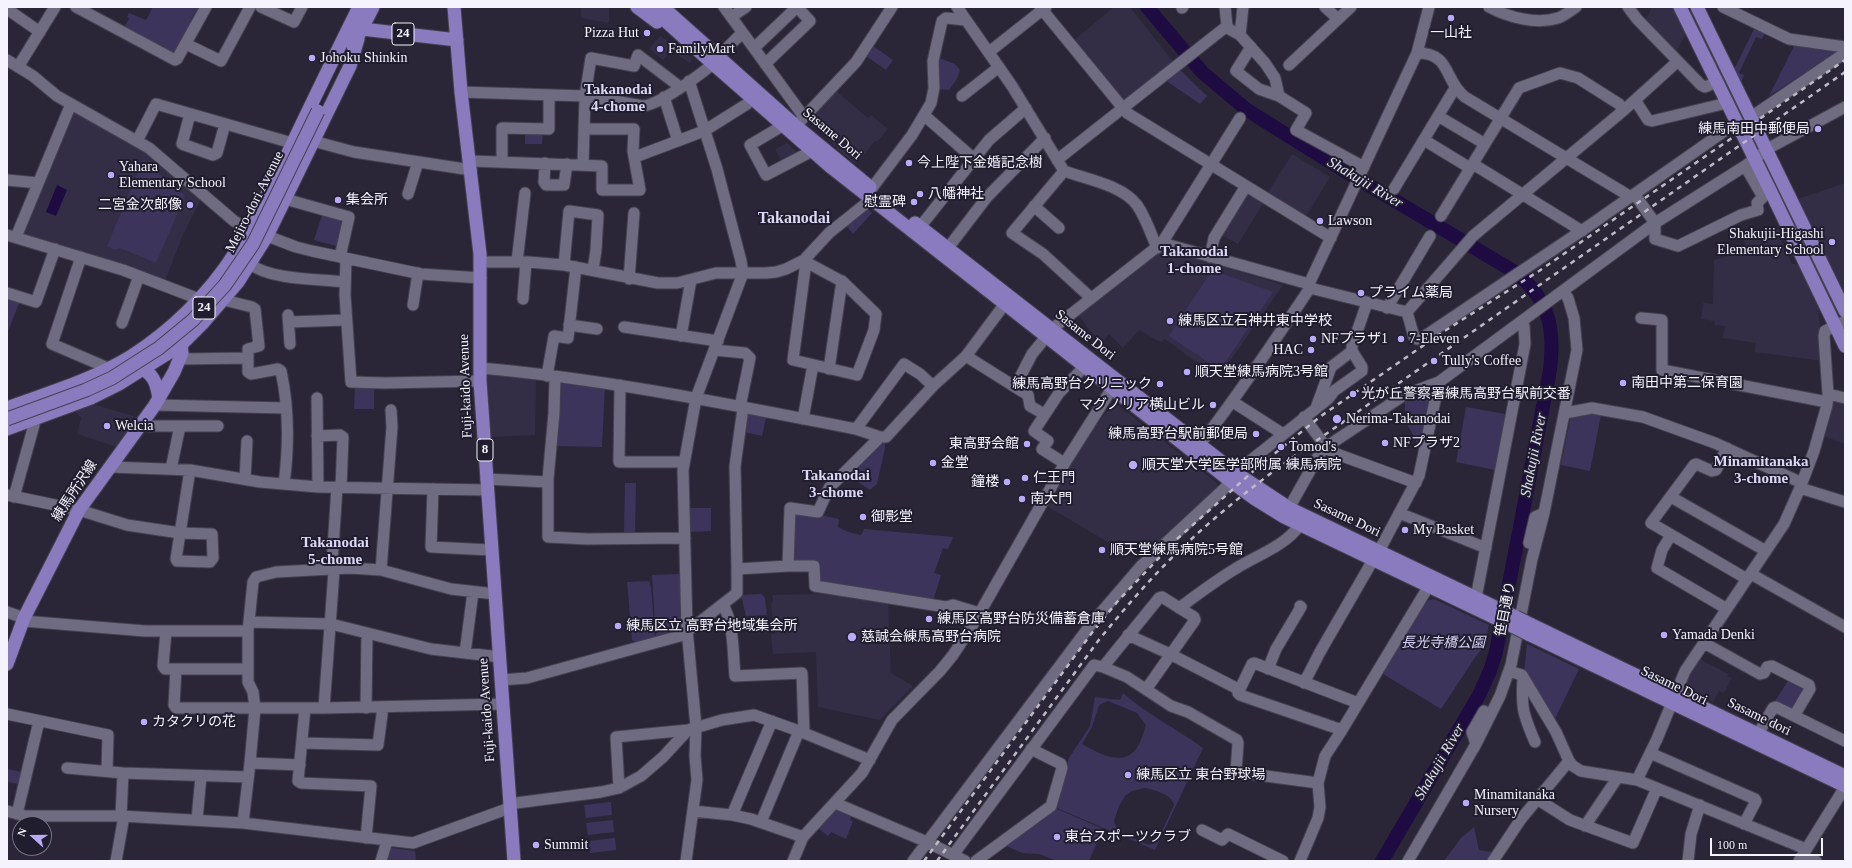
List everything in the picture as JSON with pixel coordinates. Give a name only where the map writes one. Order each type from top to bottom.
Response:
[{"type":"main road","name":"Mejiro-dori Avenue","points":[[7,408],[108,368],[130,357],[169,328],[220,276],[249,230],[358,7]]},
{"type":"main road","name":"Mejiro-dori Avenue","points":[[7,419],[86,390],[112,378],[159,348],[193,320],[225,284],[253,244],[342,63],[360,34],[373,7]]},
{"type":"main road","name":"Fuji-kaido Avenue","points":[[454,7],[461,92],[471,165],[481,262],[480,381],[514,861]]},
{"type":"main road","points":[[637,7],[694,41]]},
{"type":"main road","name":"Sasame Dori","points":[[650,7],[694,41],[871,194],[1004,305],[1049,333],[1084,367],[1114,384],[1200,444],[1232,476],[1376,555],[1431,582],[1476,598],[1491,611],[1674,698],[1845,787]]},
{"type":"main road","name":"Sasame Dori","points":[[663,7],[694,41]]},
{"type":"main road","points":[[672,7],[694,41]]},
{"type":"main road","points":[[1680,7],[1727,103],[1750,162],[1840,323],[1845,346]]},
{"type":"main road","points":[[1698,7],[1845,311]]},
{"type":"main road","name":"24","points":[[350,24],[360,34],[456,40]]},
{"type":"main road","name":"24","points":[[7,429],[91,398],[144,370],[181,345],[224,300],[250,264],[267,236],[350,66],[360,34]]},
{"type":"main road","name":"Sasame Dori","points":[[716,60],[752,98],[793,125],[812,151],[948,248],[1049,333],[1232,476],[1267,506],[1300,525],[1376,555]]},
{"type":"main road","points":[[169,328],[181,345]]},
{"type":"main road","name":"練馬所沢線","points":[[7,664],[24,619],[79,510],[157,402],[180,359],[181,345]]},
{"type":"main road","points":[[144,370],[150,374],[153,379],[157,402]]},
{"type":"main road","name":"笹目通り","points":[[1431,582],[1491,611]]},
{"type":"main road","name":"Sasame dori","points":[[1674,698],[1758,734],[1845,776]]},
{"type":"street","points":[[18,67],[55,7]]},
{"type":"street","points":[[76,7],[172,60],[177,59],[206,7]]},
{"type":"street","points":[[186,44],[220,62],[250,7]]},
{"type":"street","points":[[261,7],[294,22],[302,7]]},
{"type":"street","points":[[724,7],[765,64],[793,125]]},
{"type":"street","points":[[731,17],[746,7]]},
{"type":"street","points":[[754,48],[797,7],[810,21],[765,64]]},
{"type":"street","points":[[956,7],[999,66],[1045,138],[1064,171],[1097,181],[1128,197],[1139,209],[1160,245],[1210,257],[1368,303],[1407,312]]},
{"type":"street","points":[[1225,7],[1227,26],[1229,29],[1240,35],[1275,78],[1279,96]]},
{"type":"street","points":[[1240,35],[1243,7]]},
{"type":"street","points":[[1325,7],[1337,18]]},
{"type":"street","points":[[1288,65],[1350,7]]},
{"type":"street","points":[[1200,444],[1233,402],[1309,286],[1417,53],[1429,7]]},
{"type":"street","points":[[1489,7],[1547,21],[1559,18],[1576,7]]},
{"type":"street","points":[[1628,7],[1677,62],[1705,88],[1717,82]]},
{"type":"street","points":[[1723,7],[1789,39],[1845,47]]},
{"type":"street","points":[[812,151],[766,175],[750,145],[793,125],[858,58],[888,8]]},
{"type":"street","points":[[988,52],[1043,8],[1127,114],[1332,238]]},
{"type":"street","points":[[7,9],[40,32]]},
{"type":"street","points":[[481,262],[521,262],[564,265],[658,284],[677,283],[716,273],[776,272],[805,261],[829,233],[864,206],[925,116],[932,102],[934,88],[933,61],[942,21],[946,18],[965,20]]},
{"type":"street","points":[[1057,160],[1227,26]]},
{"type":"street","points":[[461,92],[585,96],[648,106],[684,84],[716,60],[742,33]]},
{"type":"street","points":[[1251,47],[1236,71],[1259,89],[1279,96],[1306,113],[1296,130],[1364,168]]},
{"type":"street","points":[[1417,53],[1429,54],[1443,62],[1455,88],[1465,97],[1566,159],[1633,196],[1655,223],[1655,239],[1676,246],[1741,215],[1756,212],[1758,209],[1757,203],[1763,197],[1750,162]]},
{"type":"street","points":[[1750,117],[1845,53]]},
{"type":"street","points":[[583,165],[585,96],[591,58],[634,66],[638,54],[684,84],[704,131],[717,169],[740,253],[743,273],[696,398],[684,462],[687,631],[692,729],[697,780],[686,861]]},
{"type":"street","points":[[7,60],[71,104],[149,148],[234,221],[249,230],[296,247],[343,258],[418,273],[481,278]]},
{"type":"street","points":[[1407,312],[1473,236],[1624,110],[1677,62]]},
{"type":"street","points":[[962,96],[999,66]]},
{"type":"street","points":[[1441,216],[1519,88],[1560,73],[1578,78],[1619,104],[1624,110]]},
{"type":"street","points":[[1394,189],[1455,88]]},
{"type":"street","points":[[502,161],[502,128],[549,129],[549,95]]},
{"type":"street","points":[[664,97],[678,141]]},
{"type":"street","points":[[635,157],[704,131],[747,104],[752,98]]},
{"type":"street","points":[[1635,100],[1648,120],[1652,121],[1727,103]]},
{"type":"street","points":[[71,104],[38,183],[11,236],[139,276],[199,299]]},
{"type":"street","points":[[137,141],[156,104],[292,143]]},
{"type":"street","points":[[1289,508],[1320,453],[1326,448],[1404,394],[1439,382],[1655,223],[1767,150],[1845,107]]},
{"type":"street","points":[[920,227],[989,140],[1026,108]]},
{"type":"street","points":[[190,114],[182,144],[213,155],[217,153],[225,124]]},
{"type":"street","points":[[925,116],[974,158]]},
{"type":"street","points":[[1438,116],[1485,144]]},
{"type":"street","points":[[1015,387],[1032,354],[1049,333],[1091,298],[1160,245],[1240,118]]},
{"type":"street","points":[[1407,312],[1414,337],[1420,339],[1582,231],[1736,123]]},
{"type":"street","points":[[313,141],[354,152],[418,162],[471,165],[502,161],[602,166],[602,190],[640,190],[633,151],[634,129],[584,130]]},
{"type":"street","points":[[948,248],[987,197],[1045,138]]},
{"type":"street","points":[[1424,140],[1522,194],[1582,231]]},
{"type":"street","points":[[408,194],[418,162]]},
{"type":"street","points":[[545,163],[544,182],[546,185],[564,185],[567,164]]},
{"type":"street","points":[[1064,171],[1012,233],[1043,254],[1091,298]]},
{"type":"street","points":[[7,180],[38,183]]},
{"type":"street","points":[[1210,257],[1214,238],[1246,186]]},
{"type":"street","points":[[523,299],[521,262],[525,194]]},
{"type":"street","points":[[285,199],[349,217],[343,258],[351,382],[385,383],[480,381]]},
{"type":"street","points":[[1034,206],[1059,228]]},
{"type":"street","points":[[564,265],[569,211],[598,215],[593,270]]},
{"type":"street","points":[[629,279],[634,213]]},
{"type":"street","points":[[1387,308],[1430,236]]},
{"type":"street","points":[[7,293],[36,302],[55,249]]},
{"type":"street","points":[[81,257],[52,344],[108,368]]},
{"type":"street","points":[[805,261],[842,281],[876,314],[874,330],[857,375],[793,360],[805,261]]},
{"type":"street","points":[[250,264],[256,268],[284,276],[345,282]]},
{"type":"street","points":[[576,267],[568,338],[554,336],[551,376],[554,413],[548,482],[548,537],[588,539],[685,538]]},
{"type":"street","points":[[413,306],[418,273]]},
{"type":"street","points":[[122,323],[139,276]]},
{"type":"street","points":[[681,336],[691,280]]},
{"type":"street","points":[[829,369],[842,281]]},
{"type":"street","points":[[1408,861],[1476,744],[1493,708],[1510,688],[1517,672],[1543,533],[1544,513],[1577,350],[1574,318],[1563,291]]},
{"type":"street","points":[[224,300],[255,309],[259,346],[248,349],[249,373],[278,369],[280,371],[286,395],[288,455],[284,484]]},
{"type":"street","points":[[913,861],[1073,646],[1141,566],[1226,487],[1232,476],[1328,398],[1334,391],[1363,369],[1352,352],[1352,346],[1368,303]]},
{"type":"street","points":[[480,368],[620,385],[856,429],[880,437],[886,437],[933,386],[966,356],[1004,305]]},
{"type":"street","points":[[290,344],[288,318],[346,320]]},
{"type":"street","points":[[1641,318],[1662,320],[1662,370],[1828,398],[1845,398]]},
{"type":"street","points":[[1476,598],[1525,344],[1524,326],[1522,321]]},
{"type":"street","points":[[1637,780],[1685,671],[1784,524],[1801,485],[1818,438],[1828,398],[1824,336],[1825,331],[1840,323]]},
{"type":"street","points":[[569,325],[597,330]]},
{"type":"street","points":[[501,680],[527,678],[687,631],[737,593],[735,466],[750,358],[745,353],[681,336],[624,327]]},
{"type":"street","points":[[1316,408],[1333,365],[1352,352]]},
{"type":"street","points":[[966,356],[1028,396],[1030,406],[1044,414]]},
{"type":"street","points":[[180,359],[248,358]]},
{"type":"street","points":[[856,429],[904,364],[920,374],[933,386]]},
{"type":"street","points":[[803,419],[813,365]]},
{"type":"street","points":[[1064,463],[1042,450],[1048,441],[1034,431],[1059,393],[1084,367]]},
{"type":"street","points":[[1328,375],[1347,382]]},
{"type":"street","points":[[1304,683],[1416,483],[1422,468],[1439,382]]},
{"type":"street","points":[[793,861],[803,837],[862,773],[892,720],[945,666],[966,637],[1064,463],[1114,384]]},
{"type":"street","points":[[620,385],[620,462],[684,462]]},
{"type":"street","points":[[317,398],[318,487]]},
{"type":"street","points":[[157,402],[286,408]]},
{"type":"street","points":[[1233,402],[1283,434]]},
{"type":"street","points":[[1565,412],[1592,408],[1643,417],[1727,448],[1801,485],[1845,502]]},
{"type":"street","points":[[381,570],[392,426],[391,410]]},
{"type":"street","points":[[1304,417],[1326,448],[1334,453],[1416,483]]},
{"type":"street","points":[[32,419],[34,425],[10,496],[79,510],[127,525],[180,533],[190,470]]},
{"type":"street","points":[[142,423],[148,426],[218,426]]},
{"type":"street","points":[[171,469],[180,426]]},
{"type":"street","points":[[317,436],[340,435],[343,437],[332,564],[331,624],[324,708]]},
{"type":"street","points":[[788,566],[790,508],[818,512],[828,488],[880,437]]},
{"type":"street","points":[[245,479],[246,441]]},
{"type":"street","points":[[1727,448],[1718,468],[1712,471],[1695,464],[1651,523],[1749,577],[1845,627]]},
{"type":"street","points":[[110,467],[190,470],[245,479],[318,487],[433,489],[487,484],[548,482]]},
{"type":"street","points":[[433,489],[431,547],[491,550]]},
{"type":"street","points":[[1671,497],[1766,551]]},
{"type":"street","points":[[1399,513],[1486,548]]},
{"type":"street","points":[[1476,744],[1472,732],[1496,690],[1502,675],[1533,522],[1535,517],[1544,513]]},
{"type":"street","name":"笹目通り","points":[[1517,672],[1532,559],[1544,513]]},
{"type":"street","points":[[1179,608],[1235,569],[1263,555],[1294,533],[1300,525]]},
{"type":"street","points":[[1671,534],[1662,550],[1657,568],[1727,609]]},
{"type":"street","points":[[737,569],[814,566],[815,586],[946,607],[953,605],[979,613]]},
{"type":"street","points":[[242,823],[250,763],[255,708],[253,692],[248,684],[248,668],[249,627],[253,582],[256,577],[276,572],[333,568],[381,570],[451,589],[495,594]]},
{"type":"street","points":[[1300,861],[1318,818],[1320,807],[1318,783],[1325,756],[1431,582]]},
{"type":"street","points":[[465,653],[473,592]]},
{"type":"street","points":[[1103,667],[1160,597],[1194,617],[1195,620],[1147,688]]},
{"type":"street","points":[[723,605],[726,610],[731,635],[735,676],[802,672],[802,732],[761,822]]},
{"type":"street","points":[[1268,669],[1276,649],[1301,607],[1300,606]]},
{"type":"street","points":[[7,612],[24,619],[100,628],[166,631],[331,624],[432,649],[500,657]]},
{"type":"street","points":[[166,631],[165,669],[248,668]]},
{"type":"street","points":[[366,708],[367,633]]},
{"type":"street","points":[[1128,635],[1170,654],[1240,690]]},
{"type":"street","points":[[1704,643],[1760,674],[1764,673],[1767,667],[1772,666],[1809,685],[1810,689],[1794,716]]},
{"type":"street","points":[[1342,730],[1240,695],[1240,690],[1252,664],[1358,703]]},
{"type":"street","points":[[953,855],[1093,666],[1096,665],[1127,676],[1147,688],[1171,706],[1194,715],[1238,741],[1236,772],[1318,783]]},
{"type":"street","points":[[176,669],[174,707],[366,708],[503,704]]},
{"type":"street","points":[[1517,672],[1523,714],[1535,742]]},
{"type":"street","points":[[1517,672],[1556,732],[1573,766],[1581,771],[1637,780],[1744,824],[1816,861]]},
{"type":"street","points":[[302,743],[378,745],[383,707]]},
{"type":"street","points":[[1758,734],[1774,707],[1845,741]]},
{"type":"street","points":[[306,708],[298,781],[301,783],[371,786],[366,838]]},
{"type":"street","points":[[7,714],[108,735],[107,771]]},
{"type":"street","points":[[619,788],[616,737],[692,729],[722,720],[754,715],[802,732],[870,760]]},
{"type":"street","points":[[39,721],[12,812],[25,816],[122,816],[242,823],[387,840],[407,844],[418,843],[504,810],[516,802],[600,792],[619,788],[641,776],[692,729]]},
{"type":"street","points":[[732,815],[772,721]]},
{"type":"street","points":[[976,861],[1051,806],[1062,768],[1061,764],[1031,749]]},
{"type":"street","points":[[1650,753],[1755,799],[1756,801],[1744,824]]},
{"type":"street","points":[[1493,861],[1521,819],[1569,760]]},
{"type":"street","points":[[250,763],[300,765]]},
{"type":"street","points":[[67,768],[123,773],[248,777]]},
{"type":"street","points":[[116,861],[122,816],[123,773]]},
{"type":"street","points":[[198,820],[201,776]]},
{"type":"street","points":[[1584,826],[1618,777]]},
{"type":"street","points":[[1803,855],[1845,787]]},
{"type":"street","points":[[1538,799],[1561,815],[1584,826],[1633,843],[1657,788]]},
{"type":"street","points":[[835,803],[927,842],[963,861]]},
{"type":"street","points":[[1688,861],[1691,834],[1700,805]]},
{"type":"street","points":[[693,812],[732,815],[761,822],[803,837]]},
{"type":"street","points":[[1202,830],[1222,840],[1228,834],[1283,861]]},
{"type":"street","points":[[381,861],[387,840]]},
{"type":"shaded area","points":[[581,7],[609,7],[609,23],[581,18]]},
{"type":"shaded area","points":[[1114,7],[1130,7],[1174,63],[1124,103],[1073,41]]},
{"type":"shaded area","points":[[1652,7],[1673,7],[1686,34],[1674,55],[1644,24]]},
{"type":"shaded area","points":[[660,36],[683,50],[693,59],[689,63],[671,50],[663,60],[649,49]]},
{"type":"shaded area","points":[[836,91],[868,118],[871,115],[888,129],[877,142],[875,141],[856,164],[837,149],[812,119],[812,115]]},
{"type":"shaded area","name":"Yahara Elementary School","points":[[73,110],[148,153],[202,197],[182,237],[165,281],[124,264],[23,234]]},
{"type":"shaded area","points":[[787,143],[799,154],[783,164],[775,149]]},
{"type":"shaded area","points":[[1292,154],[1330,177],[1305,218],[1267,194]]},
{"type":"shaded area","name":"Shakujii-Higashi Elementary School","points":[[1845,183],[1845,296],[1798,199]]},
{"type":"shaded area","points":[[57,185],[67,190],[56,216],[46,212]]},
{"type":"shaded area","points":[[1247,191],[1264,202],[1238,244],[1220,234]]},
{"type":"shaded area","points":[[1780,228],[1786,239],[1781,241],[1792,264],[1798,264],[1818,305],[1823,361],[1755,352],[1756,343],[1723,338],[1725,326],[1715,325],[1715,321],[1701,319],[1703,303],[1713,304],[1714,260],[1747,251],[1743,237],[1745,236]]},
{"type":"shaded area","name":"練馬区立石神井東中学校","points":[[1164,249],[1283,285],[1218,378],[1165,339],[1160,342],[1139,330],[1123,348],[1109,334],[1102,343],[1077,313]]},
{"type":"shaded area","points":[[487,371],[536,376],[535,435],[490,437]]},
{"type":"shaded area","points":[[1834,399],[1845,401],[1845,444],[1823,436],[1831,401]]},
{"type":"shaded area","name":"順天堂大学医学部附属 練馬病院","points":[[1114,402],[1217,483],[1217,487],[1143,556],[1120,542],[1116,547],[1047,506],[1087,437]]},
{"type":"shaded area","name":"Welcia","points":[[92,404],[140,418],[120,448],[77,434],[81,418],[75,411]]},
{"type":"shaded area","name":"慈誠会練馬高野台病院","points":[[817,589],[888,600],[891,673],[913,686],[880,720],[818,707],[816,652],[773,654],[771,634],[775,634],[771,604],[773,600],[772,595],[813,594]]},
{"type":"shaded area","points":[[1698,658],[1728,674],[1727,676],[1732,678],[1724,693],[1719,691],[1713,702],[1682,687]]},
{"type":"green space","points":[[153,7],[199,7],[191,19],[193,21],[182,38],[183,40],[174,55],[123,29],[129,19],[127,17],[129,13],[146,20]]},
{"type":"green space","points":[[1755,27],[1765,32],[1762,39],[1756,37],[1739,73],[1744,75],[1741,82],[1734,70]]},
{"type":"green space","points":[[1795,44],[1834,49],[1835,53],[1769,96]]},
{"type":"green space","points":[[873,46],[893,60],[886,70],[866,56]]},
{"type":"green space","points":[[936,57],[955,64],[960,70],[957,79],[949,90],[936,89]]},
{"type":"green space","points":[[1179,69],[1207,96],[1200,104],[1165,80]]},
{"type":"green space","points":[[525,131],[543,132],[542,144],[525,144]]},
{"type":"green space","points":[[143,160],[185,196],[156,263],[120,248],[115,250],[107,246]]},
{"type":"green space","points":[[864,210],[869,210],[872,213],[853,234],[845,224]]},
{"type":"green space","points":[[1793,210],[1838,308],[1832,311],[1786,213]]},
{"type":"green space","points":[[323,212],[345,219],[340,247],[314,240]]},
{"type":"green space","points":[[1212,270],[1273,292],[1220,370],[1169,336]]},
{"type":"green space","points":[[7,294],[21,298],[7,334]]},
{"type":"green space","points":[[560,383],[599,388],[605,385],[602,447],[554,446]]},
{"type":"green space","points":[[355,385],[374,385],[374,409],[354,409]]},
{"type":"green space","points":[[1432,390],[1419,450],[1416,440],[1405,421],[1405,399]]},
{"type":"green space","points":[[1466,407],[1505,414],[1495,470],[1456,462]]},
{"type":"green space","points":[[1589,411],[1601,415],[1590,471],[1561,465],[1571,415]]},
{"type":"green space","points":[[750,414],[763,416],[766,418],[762,436],[744,432],[746,416]]},
{"type":"green space","points":[[882,441],[885,443],[885,448],[877,484],[870,490],[847,475]]},
{"type":"green space","points":[[625,483],[636,483],[635,533],[624,533]]},
{"type":"green space","points":[[688,508],[711,508],[711,531],[689,532]]},
{"type":"green space","points":[[795,510],[839,519],[838,527],[848,532],[861,535],[864,529],[953,537],[948,549],[943,548],[934,573],[941,575],[933,601],[821,584],[816,564],[793,563]]},
{"type":"green space","points":[[680,574],[682,632],[656,639],[652,575]]},
{"type":"green space","points":[[649,581],[651,587],[655,637],[636,642],[632,640],[627,582]]},
{"type":"green space","points":[[761,594],[765,598],[767,615],[746,616],[741,595]]},
{"type":"green space","name":"長光寺橋公園","points":[[1434,599],[1489,625],[1484,647],[1476,656],[1441,709],[1383,674],[1426,601]]},
{"type":"green space","points":[[1527,644],[1579,669],[1554,721],[1524,673]]},
{"type":"green space","points":[[1789,679],[1804,686],[1805,691],[1790,712],[1774,703]]},
{"type":"green space","name":"練馬区立 東台野球場","points":[[1123,693],[1142,708],[1203,748],[1155,850],[1057,808],[1069,758],[1090,726],[1095,697],[1120,700]],"holes":[[[1108,701],[1137,713],[1146,725],[1138,746],[1133,753],[1126,757],[1119,758],[1103,755],[1082,744],[1092,727],[1099,705]],[[1145,788],[1158,791],[1166,795],[1173,801],[1174,805],[1157,842],[1149,845],[1118,832],[1114,821],[1119,806],[1125,796],[1132,791]]]},
{"type":"green space","points":[[7,769],[22,772],[19,784],[7,782]]},
{"type":"green space","points":[[611,802],[612,815],[586,818],[584,805]]},
{"type":"green space","name":"東台スポーツクラブ","points":[[1055,808],[1103,829],[1089,861],[1057,861],[1039,854],[1022,853],[1004,845]]},
{"type":"green space","points":[[835,811],[851,816],[850,820],[853,821],[846,839],[831,832],[828,836],[818,828]]},
{"type":"green space","points":[[613,820],[614,832],[588,835],[586,823]]},
{"type":"green space","points":[[1474,827],[1479,850],[1491,852],[1492,855],[1489,861],[1444,861],[1461,838]]},
{"type":"green space","points":[[615,838],[616,850],[590,853],[588,841]]},
{"type":"green space","points":[[393,848],[415,851],[416,861],[386,861],[390,849]]},
{"type":"waterway","name":"Shakujii River","points":[[1147,7],[1202,72],[1247,110],[1340,168],[1515,272],[1536,293],[1547,315],[1551,340],[1550,370],[1496,652],[1490,671],[1479,695],[1382,861]]},
{"type":"railway","points":[[924,861],[1091,634],[1117,602],[1177,539],[1258,467],[1321,416],[1443,332],[1539,271],[1845,60]]},
{"type":"railway","points":[[937,861],[1098,641],[1161,568],[1212,520],[1303,450],[1845,72]]},
{"type":"place","name":"一山社","points":[[1451,18]]},
{"type":"place","name":"Pizza Hut","points":[[647,33]]},
{"type":"place","name":"FamilyMart","points":[[660,49]]},
{"type":"place","name":"Johoku Shinkin","points":[[312,58]]},
{"type":"place","name":"練馬南田中郵便局","points":[[1818,129]]},
{"type":"place","name":"今上陛下金婚記念樹","points":[[909,163]]},
{"type":"place","name":"Yahara Elementary School","points":[[111,175]]},
{"type":"place","name":"八幡神社","points":[[920,194]]},
{"type":"place","name":"集会所","points":[[338,200]]},
{"type":"place","name":"慰霊碑","points":[[914,202]]},
{"type":"place","name":"二宮金次郎像","points":[[190,205]]},
{"type":"place","name":"Lawson","points":[[1320,221]]},
{"type":"place","name":"Shakujii-Higashi Elementary School","points":[[1832,242]]},
{"type":"place","name":"プライム薬局","points":[[1361,293]]},
{"type":"place","name":"練馬区立石神井東中学校","points":[[1170,321]]},
{"type":"place","name":"NFプラザ1","points":[[1313,339]]},
{"type":"place","name":"7-Eleven","points":[[1401,339]]},
{"type":"place","name":"HAC","points":[[1311,350]]},
{"type":"place","name":"Tully's Coffee","points":[[1434,361]]},
{"type":"place","name":"順天堂練馬病院3号館","points":[[1187,372]]},
{"type":"place","name":"南田中第二保育園","points":[[1623,383]]},
{"type":"place","name":"練馬高野台クリニック","points":[[1160,384]]},
{"type":"place","name":"光が丘警察署練馬高野台駅前交番","points":[[1353,394]]},
{"type":"place","name":"マグノリア横山ビル","points":[[1213,405]]},
{"type":"place","name":"Nerima-Takanodai","points":[[1337,419]]},
{"type":"place","name":"Welcia","points":[[107,426]]},
{"type":"place","name":"練馬高野台駅前郵便局","points":[[1256,434]]},
{"type":"place","name":"NFプラザ2","points":[[1385,443]]},
{"type":"place","name":"東高野会館","points":[[1027,444]]},
{"type":"place","name":"Tomod's","points":[[1281,447]]},
{"type":"place","name":"金堂","points":[[933,463]]},
{"type":"place","name":"順天堂大学医学部附属 練馬病院","points":[[1133,465]]},
{"type":"place","name":"仁王門","points":[[1025,478]]},
{"type":"place","name":"鐘楼","points":[[1007,482]]},
{"type":"place","name":"南大門","points":[[1022,499]]},
{"type":"place","name":"御影堂","points":[[863,517]]},
{"type":"place","name":"My Basket","points":[[1405,530]]},
{"type":"place","name":"順天堂練馬病院5号館","points":[[1102,550]]},
{"type":"place","name":"練馬区高野台防災備蓄倉庫","points":[[929,619]]},
{"type":"place","name":"練馬区立 高野台地域集会所","points":[[618,626]]},
{"type":"place","name":"Yamada Denki","points":[[1664,635]]},
{"type":"place","name":"慈誠会練馬高野台病院","points":[[852,637]]},
{"type":"place","name":"カタクリの花","points":[[144,722]]},
{"type":"place","name":"練馬区立 東台野球場","points":[[1128,775]]},
{"type":"place","name":"Minamitanaka Nursery","points":[[1466,803]]},
{"type":"place","name":"東台スポーツクラブ","points":[[1057,837]]},
{"type":"place","name":"Summit","points":[[536,845]]},
{"type":"district","name":"Takanodai 4-chome","points":[[618,98]]},
{"type":"district","name":"Takanodai","points":[[794,219]]},
{"type":"district","name":"Takanodai 1-chome","points":[[1194,260]]},
{"type":"district","name":"Minamitanaka 3-chome","points":[[1761,470]]},
{"type":"district","name":"Takanodai 3-chome","points":[[836,484]]},
{"type":"district","name":"Takanodai 5-chome","points":[[335,552]]}]
